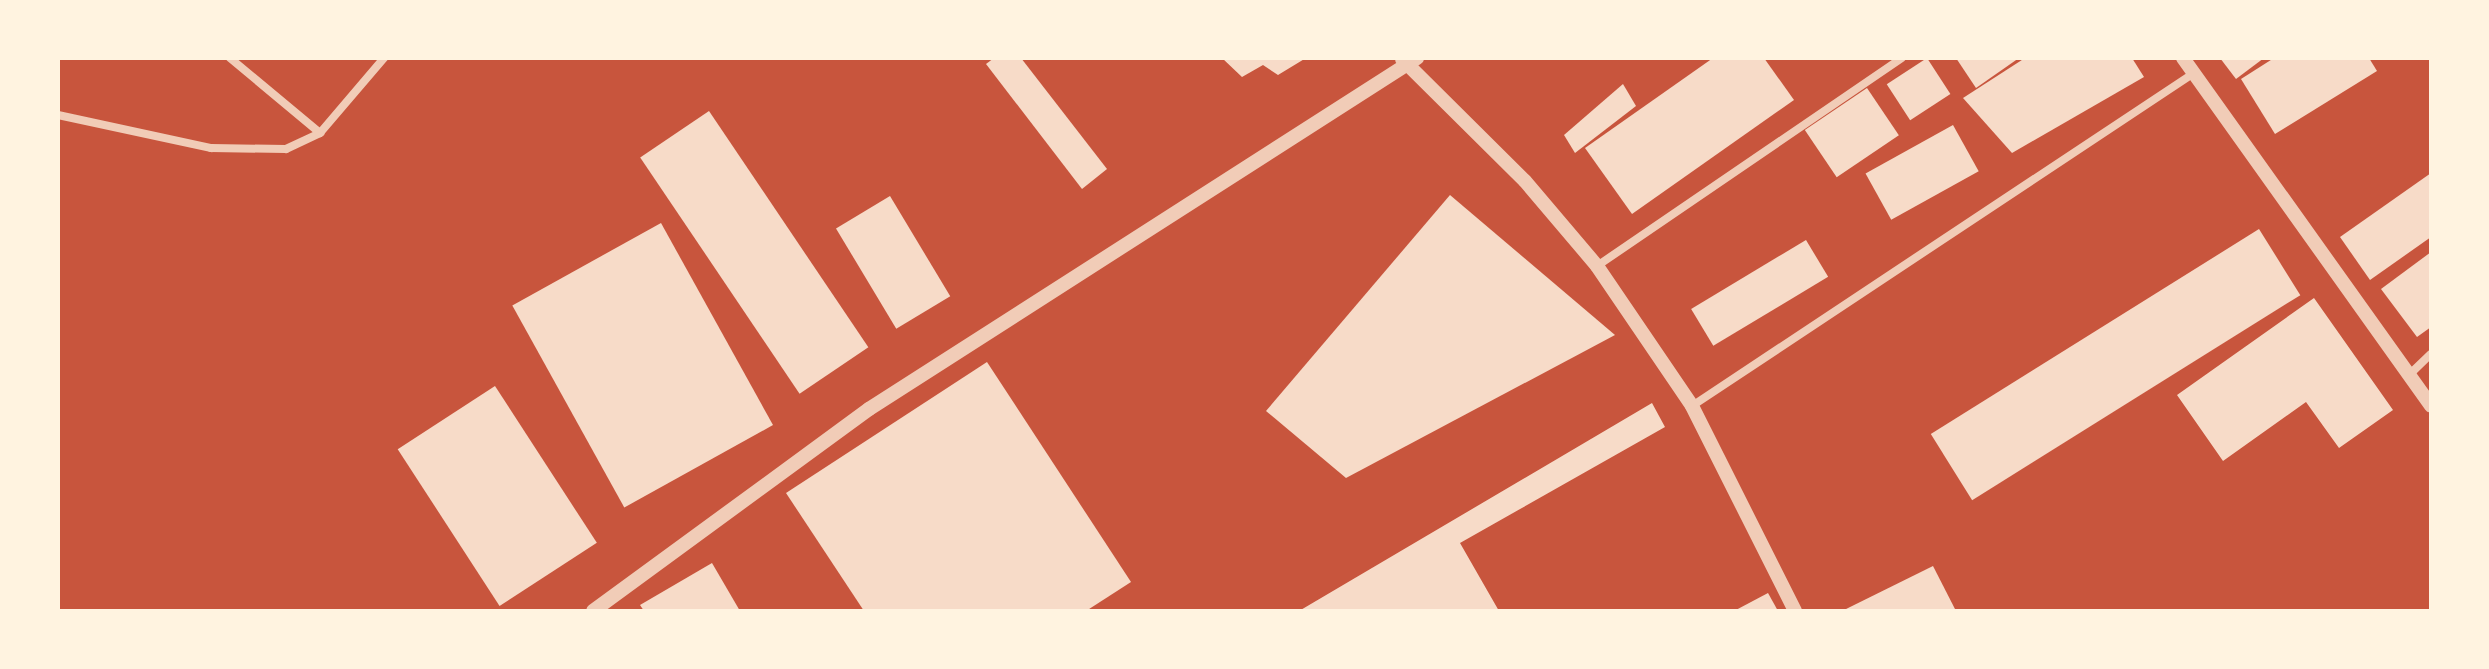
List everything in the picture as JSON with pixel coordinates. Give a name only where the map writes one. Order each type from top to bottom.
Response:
[{"type":"street","points":[[230,58],[320,133]]},
{"type":"street","points":[[58,115],[254,152],[286,149],[320,133],[384,58]]},
{"type":"street","points":[[1597,266],[1902,58]]},
{"type":"street","points":[[2183,58],[2431,406]]},
{"type":"street","points":[[593,611],[869,409],[1408,60],[1525,181],[1597,266],[1692,406],[1795,611]]},
{"type":"street","points":[[1692,406],[2194,73]]},
{"type":"street","points":[[2409,375],[2431,354]]},
{"type":"building","points":[[994,58],[1021,58],[1107,169],[1082,189],[986,64]]},
{"type":"building","points":[[1222,58],[1306,58],[1278,75],[1263,65],[1242,77]]},
{"type":"building","points":[[1713,58],[1764,58],[1794,100],[1632,214],[1585,148]]},
{"type":"building","points":[[1927,58],[1950,94],[1910,120],[1887,84]]},
{"type":"building","points":[[1956,58],[2019,58],[1976,88]]},
{"type":"building","points":[[2025,58],[2132,58],[2144,77],[2012,153],[1963,98]]},
{"type":"building","points":[[2220,58],[2264,58],[2236,79]]},
{"type":"building","points":[[2274,58],[2369,58],[2377,71],[2275,134],[2241,79]]},
{"type":"building","points":[[1623,84],[1636,106],[1575,153],[1564,135]]},
{"type":"building","points":[[1867,88],[1899,135],[1837,177],[1805,130]]},
{"type":"building","points":[[709,111],[868,347],[800,394],[640,157]]},
{"type":"building","points":[[1953,125],[1979,171],[1891,220],[1866,173]]},
{"type":"building","points":[[2431,173],[2431,237],[2370,280],[2340,237]]},
{"type":"building","points":[[1450,195],[1615,335],[1346,478],[1266,411]]},
{"type":"building","points":[[890,196],[950,296],[896,329],[836,228]]},
{"type":"building","points":[[661,223],[773,425],[624,507],[512,305]]},
{"type":"building","points":[[2259,229],[2300,295],[1972,500],[1931,434]]},
{"type":"building","points":[[1806,240],[1828,277],[1713,346],[1691,309]]},
{"type":"building","points":[[2431,252],[2431,327],[2417,337],[2381,289]]},
{"type":"building","points":[[2314,298],[2393,410],[2339,448],[2306,402],[2223,461],[2177,395]]},
{"type":"building","points":[[987,362],[1131,582],[1086,611],[864,611],[786,493]]},
{"type":"building","points":[[495,386],[597,543],[500,606],[398,449]]},
{"type":"building","points":[[1652,403],[1665,427],[1460,543],[1499,611],[1299,611]]},
{"type":"building","points":[[712,563],[740,611],[644,611],[640,605]]},
{"type":"building","points":[[1933,566],[1956,611],[1842,611]]},
{"type":"building","points":[[1768,593],[1778,611],[1734,611]]}]
